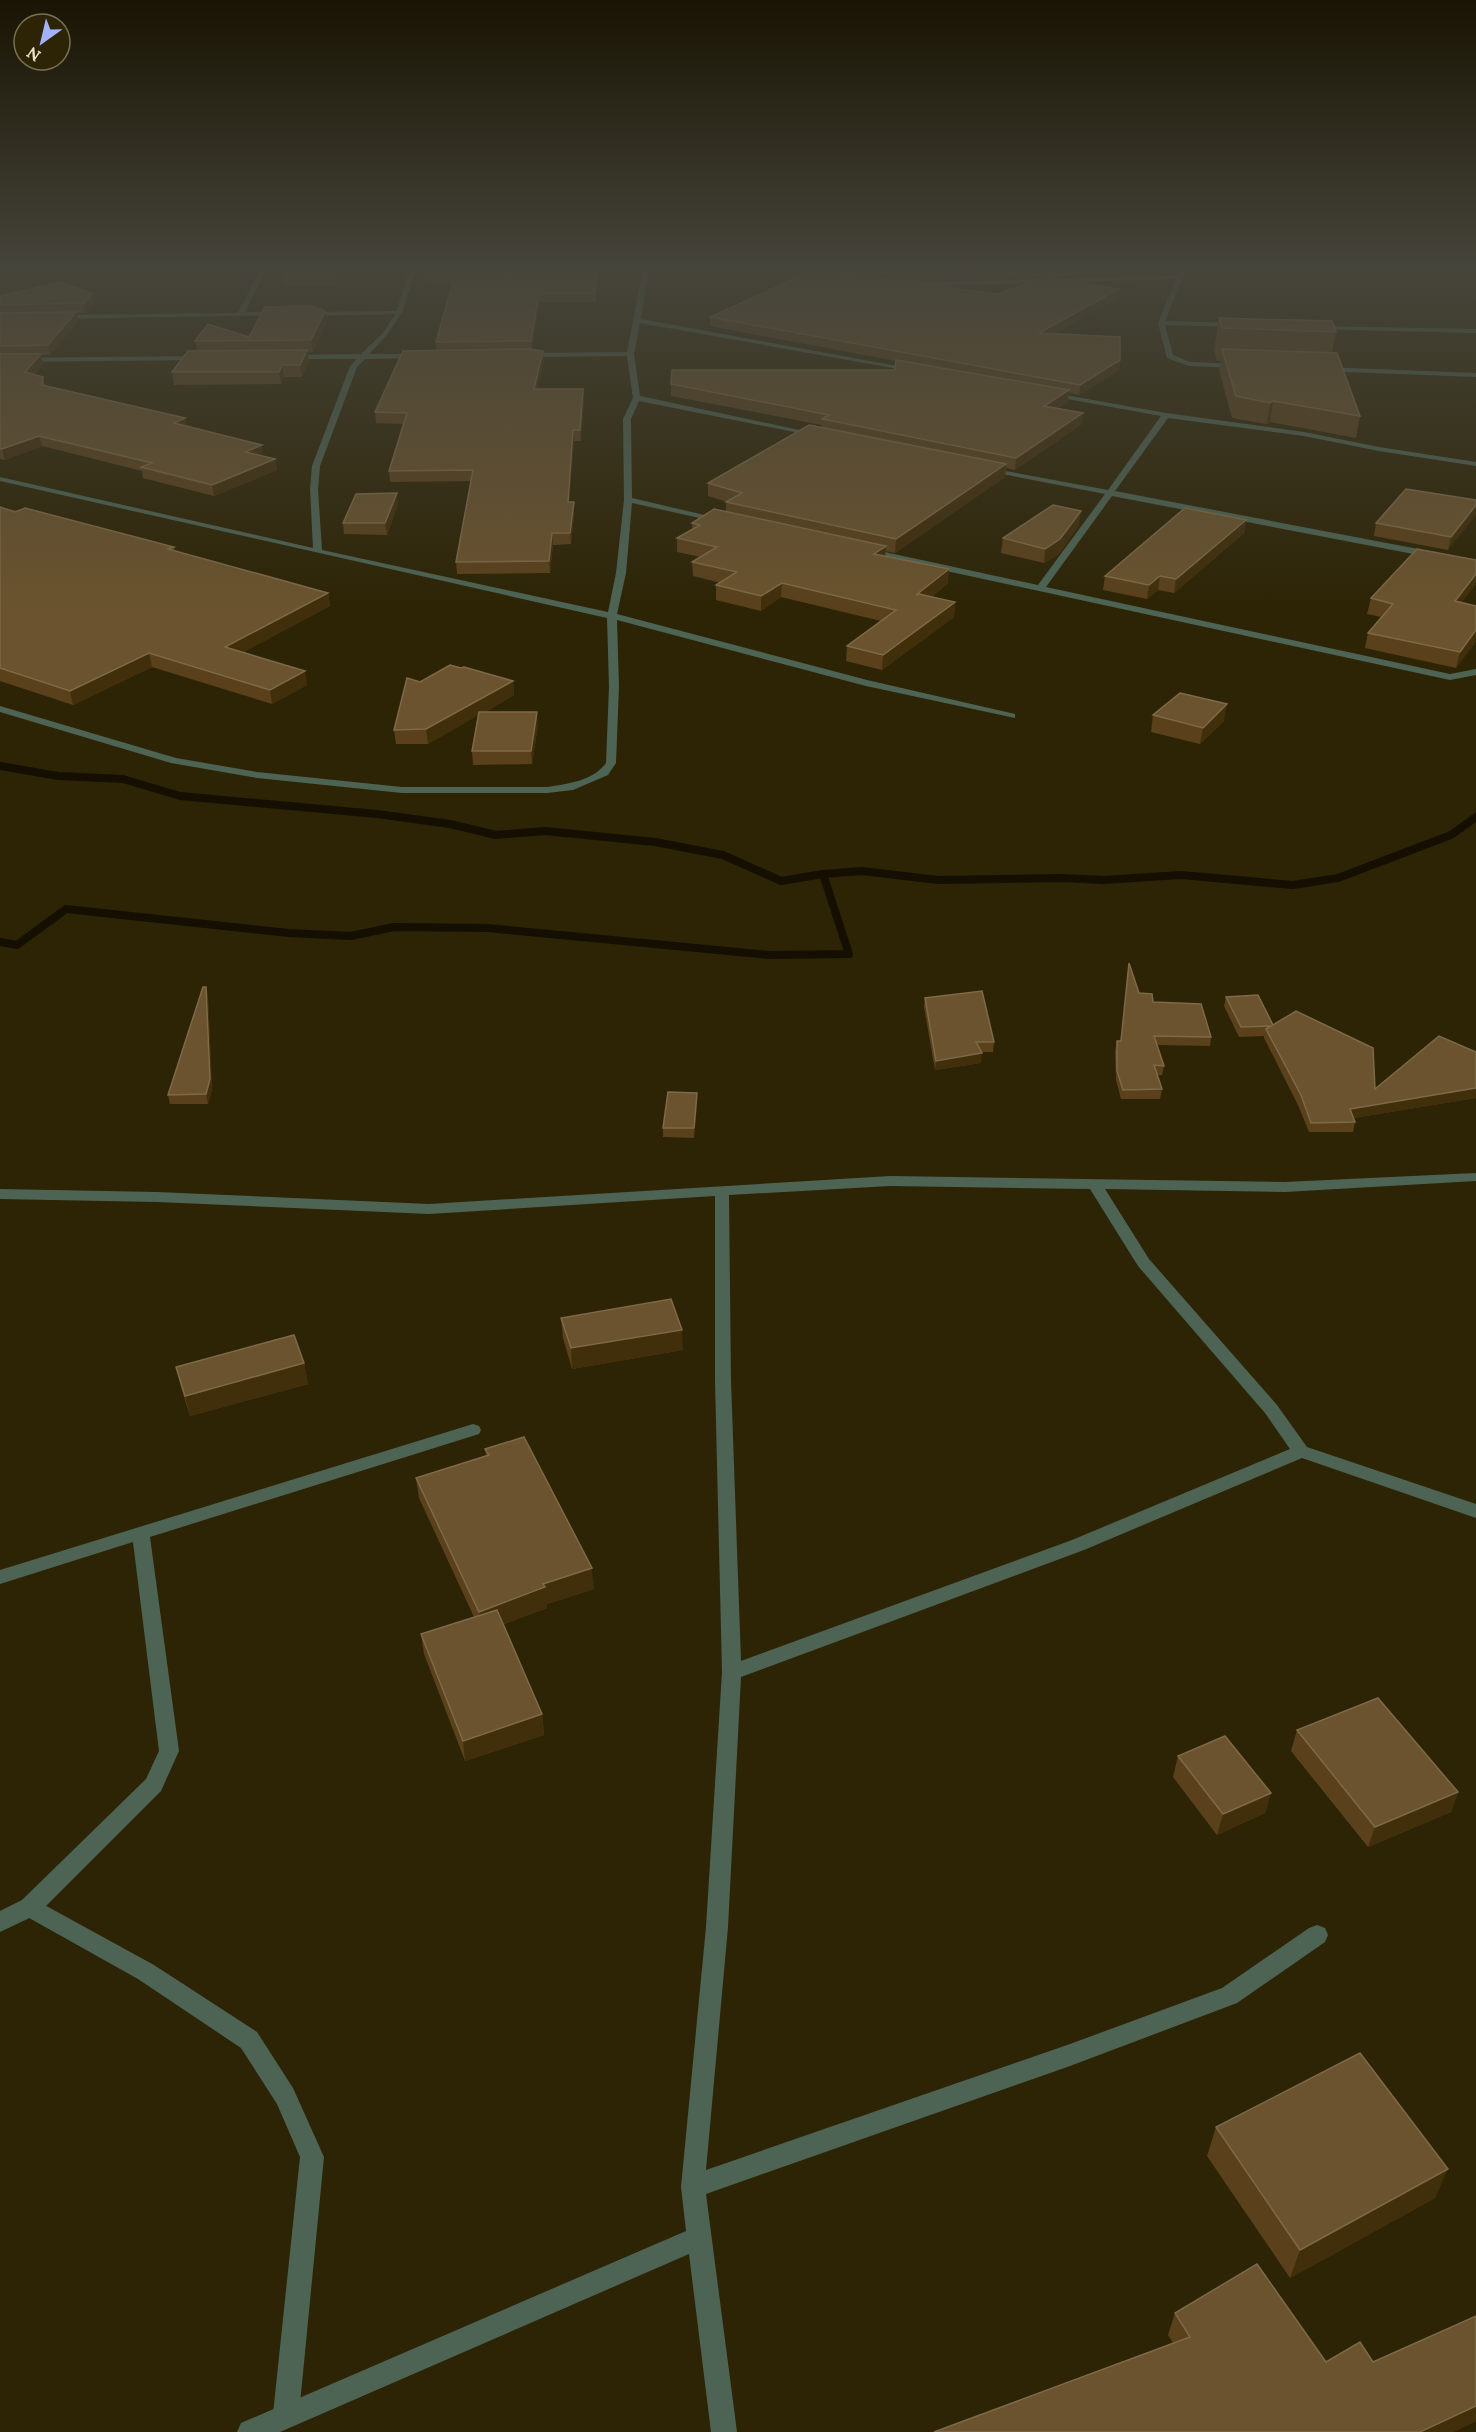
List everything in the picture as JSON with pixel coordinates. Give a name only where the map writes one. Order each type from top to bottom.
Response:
[{"type":"street","points":[[318,552],[314,489],[316,466],[348,381]]},
{"type":"street","points":[[0,709],[175,761],[257,775],[402,790],[514,791],[573,787],[604,773],[611,763],[614,686],[612,616],[621,573],[628,500],[627,419],[637,398],[634,381]]},
{"type":"street","points":[[1045,393],[1166,415],[1305,434],[1379,449],[1476,464]]},
{"type":"street","points":[[637,398],[833,437]]},
{"type":"street","points":[[1041,588],[1166,415]]},
{"type":"street","points":[[983,468],[1476,563]]},
{"type":"street","points":[[0,479],[612,616],[866,683],[1011,716]]},
{"type":"street","points":[[628,500],[731,522]]},
{"type":"street","points":[[857,549],[1450,677],[1476,672]]},
{"type":"street","points":[[0,1194],[157,1197],[429,1209],[890,1181],[1285,1187],[1476,1177]]},
{"type":"street","points":[[1095,1185],[1143,1262],[1271,1409],[1301,1451],[1476,1511]]},
{"type":"street","points":[[722,1192],[723,1381],[732,1672],[717,1927],[693,2187],[724,2432]]},
{"type":"street","points":[[0,1577],[473,1430]]},
{"type":"street","points":[[732,1672],[1078,1545],[1301,1451]]},
{"type":"street","points":[[0,1922],[30,1907],[153,1785],[169,1751],[141,1534]]},
{"type":"street","points":[[30,1907],[146,1972],[249,2040],[285,2096],[312,2157],[286,2414]]},
{"type":"street","points":[[693,2187],[1070,2055],[1229,1996],[1317,1935]]},
{"type":"street","points":[[250,2432],[286,2414],[700,2237]]},
{"type":"building","points":[[0,381],[42,381],[42,385],[185,418],[174,423],[262,445],[245,452],[275,459],[212,485],[141,467],[152,463],[39,436],[0,449]]},
{"type":"building","points":[[389,381],[536,381],[534,389],[583,389],[580,430],[573,430],[568,502],[574,502],[570,533],[552,533],[549,561],[456,562],[473,470],[389,471],[407,413],[375,412]]},
{"type":"building","points":[[671,381],[1020,381],[1069,390],[1044,406],[1083,413],[1016,458],[822,419],[829,415],[671,384]]},
{"type":"building","points":[[1061,381],[1086,381],[1080,385]]},
{"type":"building","points":[[1232,381],[1347,381],[1360,416],[1273,401],[1270,403],[1236,396]]},
{"type":"building","points":[[809,425],[1006,464],[896,539],[726,502],[742,493],[708,483]]},
{"type":"building","points":[[1406,489],[1476,500],[1476,505],[1451,537],[1376,523]]},
{"type":"building","points":[[397,493],[385,523],[343,523],[356,494]]},
{"type":"building","points":[[1053,505],[1081,511],[1060,539],[1045,549],[1003,538]]},
{"type":"building","points":[[0,507],[15,512],[25,508],[174,547],[168,549],[328,593],[225,647],[305,671],[270,690],[149,653],[70,691],[0,668]]},
{"type":"building","points":[[1185,508],[1246,520],[1176,579],[1160,576],[1149,585],[1105,576]]},
{"type":"building","points":[[714,509],[886,546],[874,554],[949,569],[916,595],[955,602],[883,655],[847,646],[896,610],[782,583],[761,596],[716,585],[737,572],[692,562],[717,547],[677,538],[700,525],[692,523]]},
{"type":"building","points":[[1417,549],[1476,560],[1476,574],[1455,601],[1476,606],[1476,630],[1460,652],[1368,633],[1393,604],[1371,598]]},
{"type":"building","points":[[450,665],[513,681],[426,729],[394,730],[407,678],[420,682]]},
{"type":"building","points":[[1180,693],[1227,704],[1203,728],[1153,715]]},
{"type":"building","points":[[479,712],[537,712],[531,751],[472,751]]},
{"type":"building","points":[[1129,963],[1139,993],[1152,994],[1153,1002],[1201,1004],[1211,1037],[1154,1036],[1164,1066],[1154,1065],[1162,1089],[1123,1090],[1117,1071],[1117,1041],[1121,1041]]},
{"type":"building","points":[[203,987],[206,987],[210,1079],[206,1094],[168,1095]]},
{"type":"building","points":[[982,991],[994,1042],[976,1042],[982,1053],[936,1061],[925,998]]},
{"type":"building","points":[[1258,995],[1273,1025],[1296,1011],[1373,1048],[1375,1089],[1439,1036],[1476,1052],[1476,1088],[1350,1109],[1355,1122],[1311,1123],[1301,1095],[1266,1029],[1271,1026],[1241,1027],[1226,997]]},
{"type":"building","points":[[668,1092],[697,1093],[694,1128],[663,1128]]},
{"type":"building","points":[[671,1299],[682,1330],[571,1348],[561,1318]]},
{"type":"building","points":[[294,1335],[304,1363],[185,1396],[176,1367]]},
{"type":"building","points":[[524,1437],[592,1568],[543,1584],[545,1587],[479,1612],[416,1478],[489,1455],[485,1449]]},
{"type":"building","points":[[497,1610],[542,1714],[463,1741],[421,1634]]},
{"type":"building","points":[[1378,1698],[1458,1792],[1375,1827],[1297,1730]]},
{"type":"building","points":[[1225,1736],[1271,1793],[1223,1814],[1178,1756]]},
{"type":"building","points":[[1360,2053],[1448,2169],[1300,2250],[1216,2127]]},
{"type":"building","points":[[1257,2264],[1326,2362],[1360,2342],[1373,2362],[1476,2316],[1476,2406],[1420,2432],[934,2432],[1190,2337],[1175,2313]]},
{"type":"waterway","points":[[0,766],[58,776],[123,779],[180,796],[377,814],[450,824],[496,835],[545,831],[655,842],[723,855],[781,881],[823,874]]},
{"type":"waterway","points":[[823,874],[862,871],[938,880],[1062,878],[1103,880],[1181,875],[1293,885],[1338,878],[1451,835],[1476,817]]},
{"type":"waterway","points":[[0,942],[17,945],[66,909],[289,933],[351,936],[394,927],[488,928],[769,955],[849,954],[823,874]]}]
